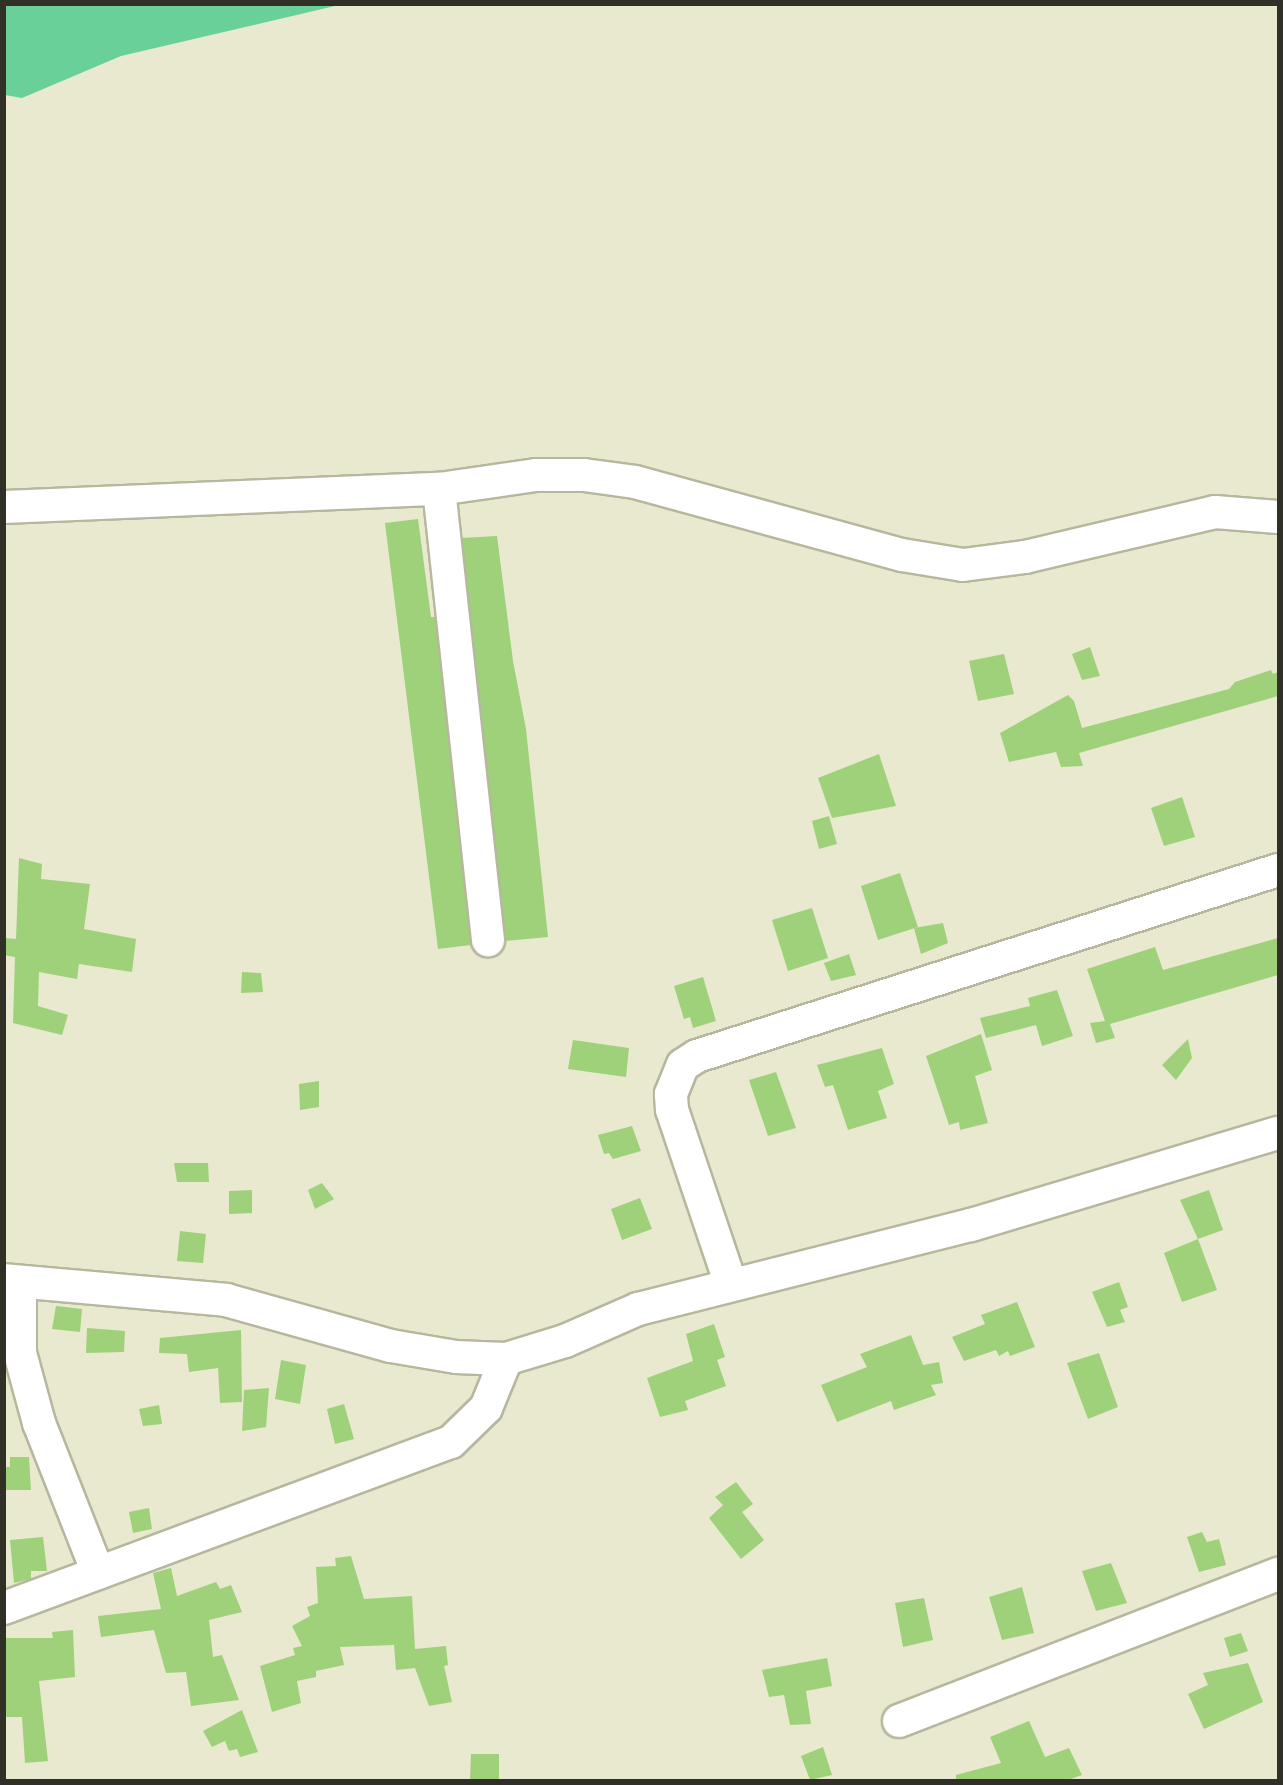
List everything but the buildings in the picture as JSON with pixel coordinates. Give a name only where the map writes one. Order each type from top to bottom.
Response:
[{"type":"street","points":[[4,507],[439,489],[536,475],[584,475],[635,482],[902,555],[963,565],[1026,557],[1215,512],[1278,517]]},
{"type":"street","points":[[439,489],[488,940]]},
{"type":"street","points":[[731,1285],[672,1110],[675,1079],[683,1065],[697,1056],[1278,870]]},
{"type":"street","points":[[98,1573],[39,1423],[20,1353],[12,1281],[226,1300],[391,1346],[456,1357],[506,1359],[565,1341],[638,1309],[971,1225],[1278,1132]]},
{"type":"street","points":[[4,1608],[451,1442],[486,1408],[506,1359]]},
{"type":"street","points":[[899,1721],[1278,1574]]},
{"type":"shaded area","points":[[4,5],[339,5],[121,56],[22,98],[5,95]]}]
